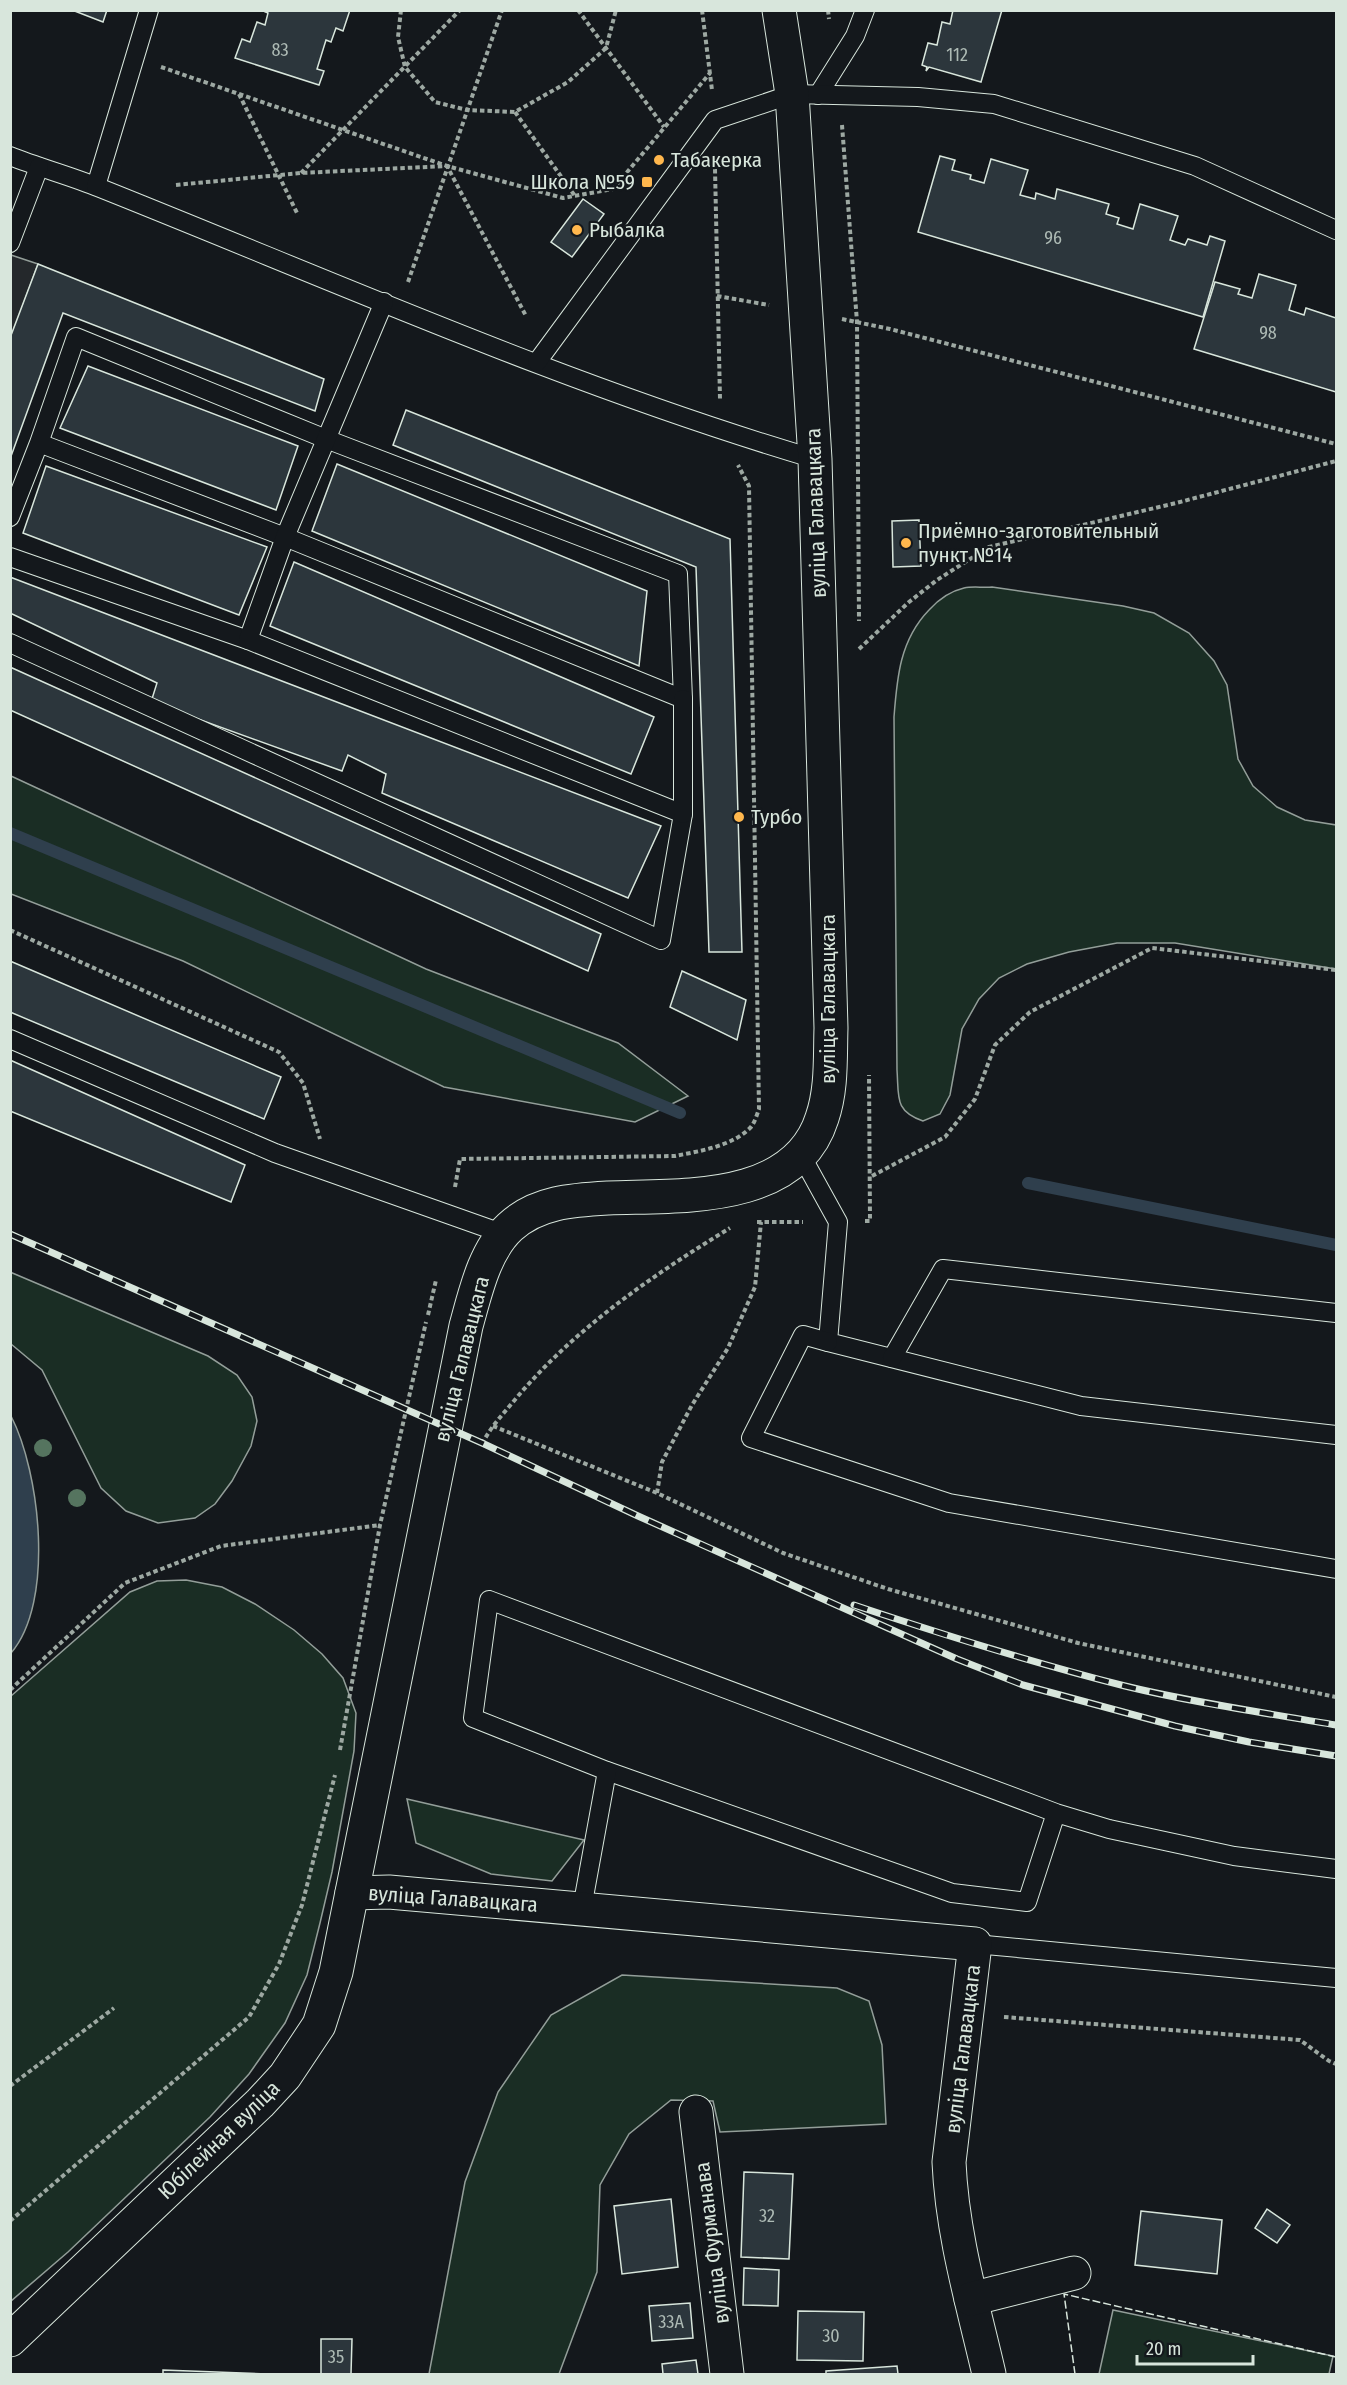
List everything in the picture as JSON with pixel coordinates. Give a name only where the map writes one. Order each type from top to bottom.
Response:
[{"type":"street","name":"вуліца Галавацкага","points":[[779,10],[805,94],[807,312],[815,459],[830,1086],[822,1119],[813,1139],[801,1155],[768,1178],[739,1188],[704,1194],[564,1202],[544,1206],[528,1215],[504,1234],[496,1244],[484,1269],[466,1326],[352,1893],[389,1892],[975,1944],[949,2162],[950,2191],[971,2299],[989,2374]]},
{"type":"street","name":"Юбілейная вуліца","points":[[10,2340],[285,2076],[319,2025],[336,1971],[352,1893]]},
{"type":"street","name":"вуліца Фурманава","points":[[696,2112],[727,2374]]},
{"type":"street","points":[[971,2299],[1074,2273]]},
{"type":"lane","points":[[96,186],[149,10]]},
{"type":"lane","points":[[805,94],[855,36],[865,10]]},
{"type":"lane","points":[[537,362],[715,120],[805,94],[918,97],[993,104],[1195,166],[1336,230]]},
{"type":"lane","points":[[10,156],[96,186],[391,305],[720,431],[815,459]]},
{"type":"lane","points":[[10,243],[39,167]]},
{"type":"lane","points":[[248,640],[285,537],[326,439],[391,305]]},
{"type":"lane","points":[[10,517],[76,337],[326,439],[678,574],[683,814],[661,940],[10,643]]},
{"type":"lane","points":[[39,443],[285,537],[682,699]]},
{"type":"lane","points":[[10,557],[248,640],[683,814]]},
{"type":"lane","points":[[10,1039],[275,1153],[504,1234]]},
{"type":"lane","points":[[801,1155],[838,1222],[828,1342]]},
{"type":"lane","points":[[892,1358],[943,1269],[1336,1313]]},
{"type":"lane","points":[[1336,1435],[1081,1406],[803,1335],[752,1438],[949,1503],[1336,1569]]},
{"type":"lane","points":[[1056,1813],[1027,1902],[952,1893],[607,1771],[473,1718],[489,1600],[1056,1813],[1109,1829],[1234,1856],[1336,1869]]},
{"type":"lane","points":[[582,1908],[607,1771]]},
{"type":"lane","points":[[975,1944],[1336,1978]]},
{"type":"path","points":[[401,10],[398,37],[405,67],[435,102],[467,110],[515,112],[568,82],[606,48],[616,10]]},
{"type":"path","points":[[300,173],[460,10]]},
{"type":"path","points":[[391,305],[447,166],[502,10]]},
{"type":"path","points":[[578,10],[664,127]]},
{"type":"path","points":[[451,1216],[460,1159],[675,1156],[708,1149],[735,1138],[752,1126],[759,1109],[749,486],[720,431],[715,120],[702,10]]},
{"type":"path","points":[[134,58],[447,166],[563,198],[613,189],[710,72]]},
{"type":"path","points":[[239,94],[297,213]]},
{"type":"path","points":[[515,112],[575,196]]},
{"type":"path","points":[[172,186],[300,173],[447,166]]},
{"type":"path","points":[[447,166],[526,316]]},
{"type":"path","points":[[717,296],[890,329],[1336,444]]},
{"type":"path","points":[[860,649],[909,602],[937,580],[989,547],[1176,503],[1336,461]]},
{"type":"path","points":[[10,930],[279,1052],[303,1083],[324,1152],[324,1171]]},
{"type":"path","points":[[872,1176],[945,1137],[975,1099],[995,1045],[1030,1012],[1152,948],[1336,970]]},
{"type":"path","points":[[753,1222],[870,1221]]},
{"type":"path","points":[[657,1493],[663,1462],[692,1405],[728,1348],[755,1287],[761,1222]]},
{"type":"path","points":[[478,1453],[493,1426],[560,1351],[590,1325],[672,1264],[736,1224]]},
{"type":"path","points":[[339,1756],[380,1525],[436,1280]]},
{"type":"path","points":[[493,1426],[657,1493],[783,1553],[888,1589],[1078,1643],[1336,1697]]},
{"type":"path","points":[[10,1690],[125,1583],[221,1546],[380,1525]]},
{"type":"path","points":[[10,2221],[249,2017],[279,1964],[302,1905],[337,1768]]},
{"type":"path","points":[[10,2086],[114,2008]]},
{"type":"path","points":[[966,2014],[1300,2040],[1336,2064]]},
{"type":"green space","points":[[992,587],[1123,606],[1154,613],[1189,633],[1214,661],[1227,685],[1238,759],[1253,786],[1277,807],[1305,820],[1336,825],[1336,969],[1175,943],[1117,943],[1069,952],[1027,964],[999,978],[979,999],[962,1029],[950,1095],[940,1114],[923,1121],[907,1113],[898,1095],[894,717],[897,688],[906,646],[919,622],[929,610],[945,596],[959,589]]},
{"type":"green space","points":[[11,776],[426,969],[618,1043],[688,1096],[635,1122],[444,1087],[183,961],[11,894]]},
{"type":"green space","points":[[10,1272],[208,1356],[237,1375],[252,1397],[257,1421],[251,1446],[232,1481],[215,1504],[195,1518],[158,1523],[126,1511],[101,1488],[42,1370],[11,1344]]},
{"type":"green space","points":[[186,1580],[222,1587],[255,1604],[294,1630],[322,1654],[343,1678],[356,1713],[354,1751],[332,1872],[320,1923],[307,1975],[285,2023],[249,2074],[210,2117],[68,2252],[11,2301],[11,1696],[130,1592],[157,1581]]},
{"type":"green space","points":[[407,1799],[584,1840],[552,1881],[491,1874],[416,1843]]},
{"type":"green space","points":[[622,1975],[837,1988],[869,2001],[882,2045],[886,2124],[720,2132],[713,2101],[671,2100],[629,2134],[600,2185],[597,2272],[559,2374],[429,2374],[465,2182],[498,2092],[551,2015]]},
{"type":"green space","points":[[1113,2310],[1333,2356],[1329,2374],[1099,2374]]},
{"type":"shaded area","points":[[11,255],[38,264],[11,338]]},
{"type":"water","points":[[11,1416],[21,1440],[35,1502],[38,1570],[34,1602],[25,1630],[11,1653]]},
{"type":"building","points":[[72,10],[107,10],[103,22]]},
{"type":"building","points":[[261,10],[350,10],[343,31],[336,28],[331,42],[326,40],[317,69],[324,71],[319,85],[235,58],[242,39],[250,42],[257,22],[265,25],[268,13]]},
{"type":"building","points":[[953,10],[1002,10],[981,82],[929,67],[926,71],[927,67],[922,65],[928,43],[937,45],[942,22],[950,24]]},
{"type":"building","points":[[940,156],[955,160],[952,170],[971,175],[970,179],[984,183],[991,159],[1028,170],[1020,195],[1035,199],[1036,193],[1055,199],[1057,189],[1109,204],[1106,214],[1119,218],[1117,224],[1133,229],[1140,204],[1178,216],[1170,240],[1185,245],[1188,239],[1207,245],[1210,236],[1225,241],[1203,317],[918,232]]},
{"type":"building","points":[[583,199],[604,214],[572,257],[551,242]]},
{"type":"building","points":[[38,264],[324,379],[315,411],[63,313],[10,459],[10,338]]},
{"type":"building","points":[[1259,274],[1296,285],[1289,310],[1304,315],[1306,308],[1336,318],[1336,392],[1194,349],[1215,282],[1240,289],[1238,294],[1252,298]]},
{"type":"building","points":[[88,366],[298,446],[276,510],[60,428]]},
{"type":"building","points":[[406,410],[730,539],[742,952],[709,952],[696,567],[393,445]]},
{"type":"building","points":[[337,464],[647,591],[639,666],[312,531]]},
{"type":"building","points":[[46,466],[267,547],[239,615],[23,533]]},
{"type":"building","name":"Приёмно-заготовительный пункт №14","points":[[919,520],[921,566],[893,567],[892,521]]},
{"type":"building","points":[[294,562],[654,717],[631,774],[270,626]]},
{"type":"building","points":[[10,577],[661,826],[628,898],[382,793],[386,774],[348,755],[342,771],[151,702],[157,683],[10,613]]},
{"type":"building","points":[[10,667],[601,934],[588,971],[10,710]]},
{"type":"building","points":[[10,961],[281,1077],[264,1119],[10,1012]]},
{"type":"building","points":[[682,971],[746,1000],[737,1040],[670,1007]]},
{"type":"building","points":[[10,1060],[245,1165],[231,1202],[10,1111]]},
{"type":"building","points":[[744,2172],[793,2174],[789,2259],[741,2257]]},
{"type":"building","points":[[671,2199],[678,2267],[622,2274],[614,2206]]},
{"type":"building","points":[[1267,2209],[1290,2225],[1277,2243],[1255,2228]]},
{"type":"building","points":[[1141,2211],[1222,2220],[1217,2274],[1135,2265]]},
{"type":"building","points":[[744,2268],[779,2270],[778,2306],[743,2305]]},
{"type":"building","points":[[690,2303],[693,2338],[652,2341],[649,2306]]},
{"type":"building","points":[[798,2311],[864,2312],[863,2361],[797,2360]]},
{"type":"building","points":[[321,2339],[352,2339],[351,2374],[321,2374]]},
{"type":"building","points":[[696,2360],[698,2374],[663,2374],[662,2364]]},
{"type":"building","points":[[897,2366],[898,2374],[826,2374],[826,2371]]},
{"type":"building","points":[[163,2370],[267,2374],[163,2374]]},
{"type":"waterway","points":[[10,833],[680,1113]]},
{"type":"waterway","points":[[1028,1183],[1336,1245]]},
{"type":"railway","points":[[10,1234],[482,1443],[638,1516],[957,1659],[1023,1685],[1175,1726],[1249,1742],[1336,1756]]},
{"type":"railway","points":[[854,1605],[989,1648],[1125,1686],[1204,1703],[1336,1725]]},
{"type":"fence","points":[[1075,2374],[1064,2294],[1336,2357]]},
{"type":"place","name":"Табакерка","points":[[659,160]]},
{"type":"place","name":"Школа №59","points":[[647,182]]},
{"type":"place","name":"Рыбалка","points":[[577,230]]},
{"type":"place","name":"Приёмно-заготовительный пункт №14","points":[[906,543]]},
{"type":"place","name":"Турбо","points":[[739,817]]}]
